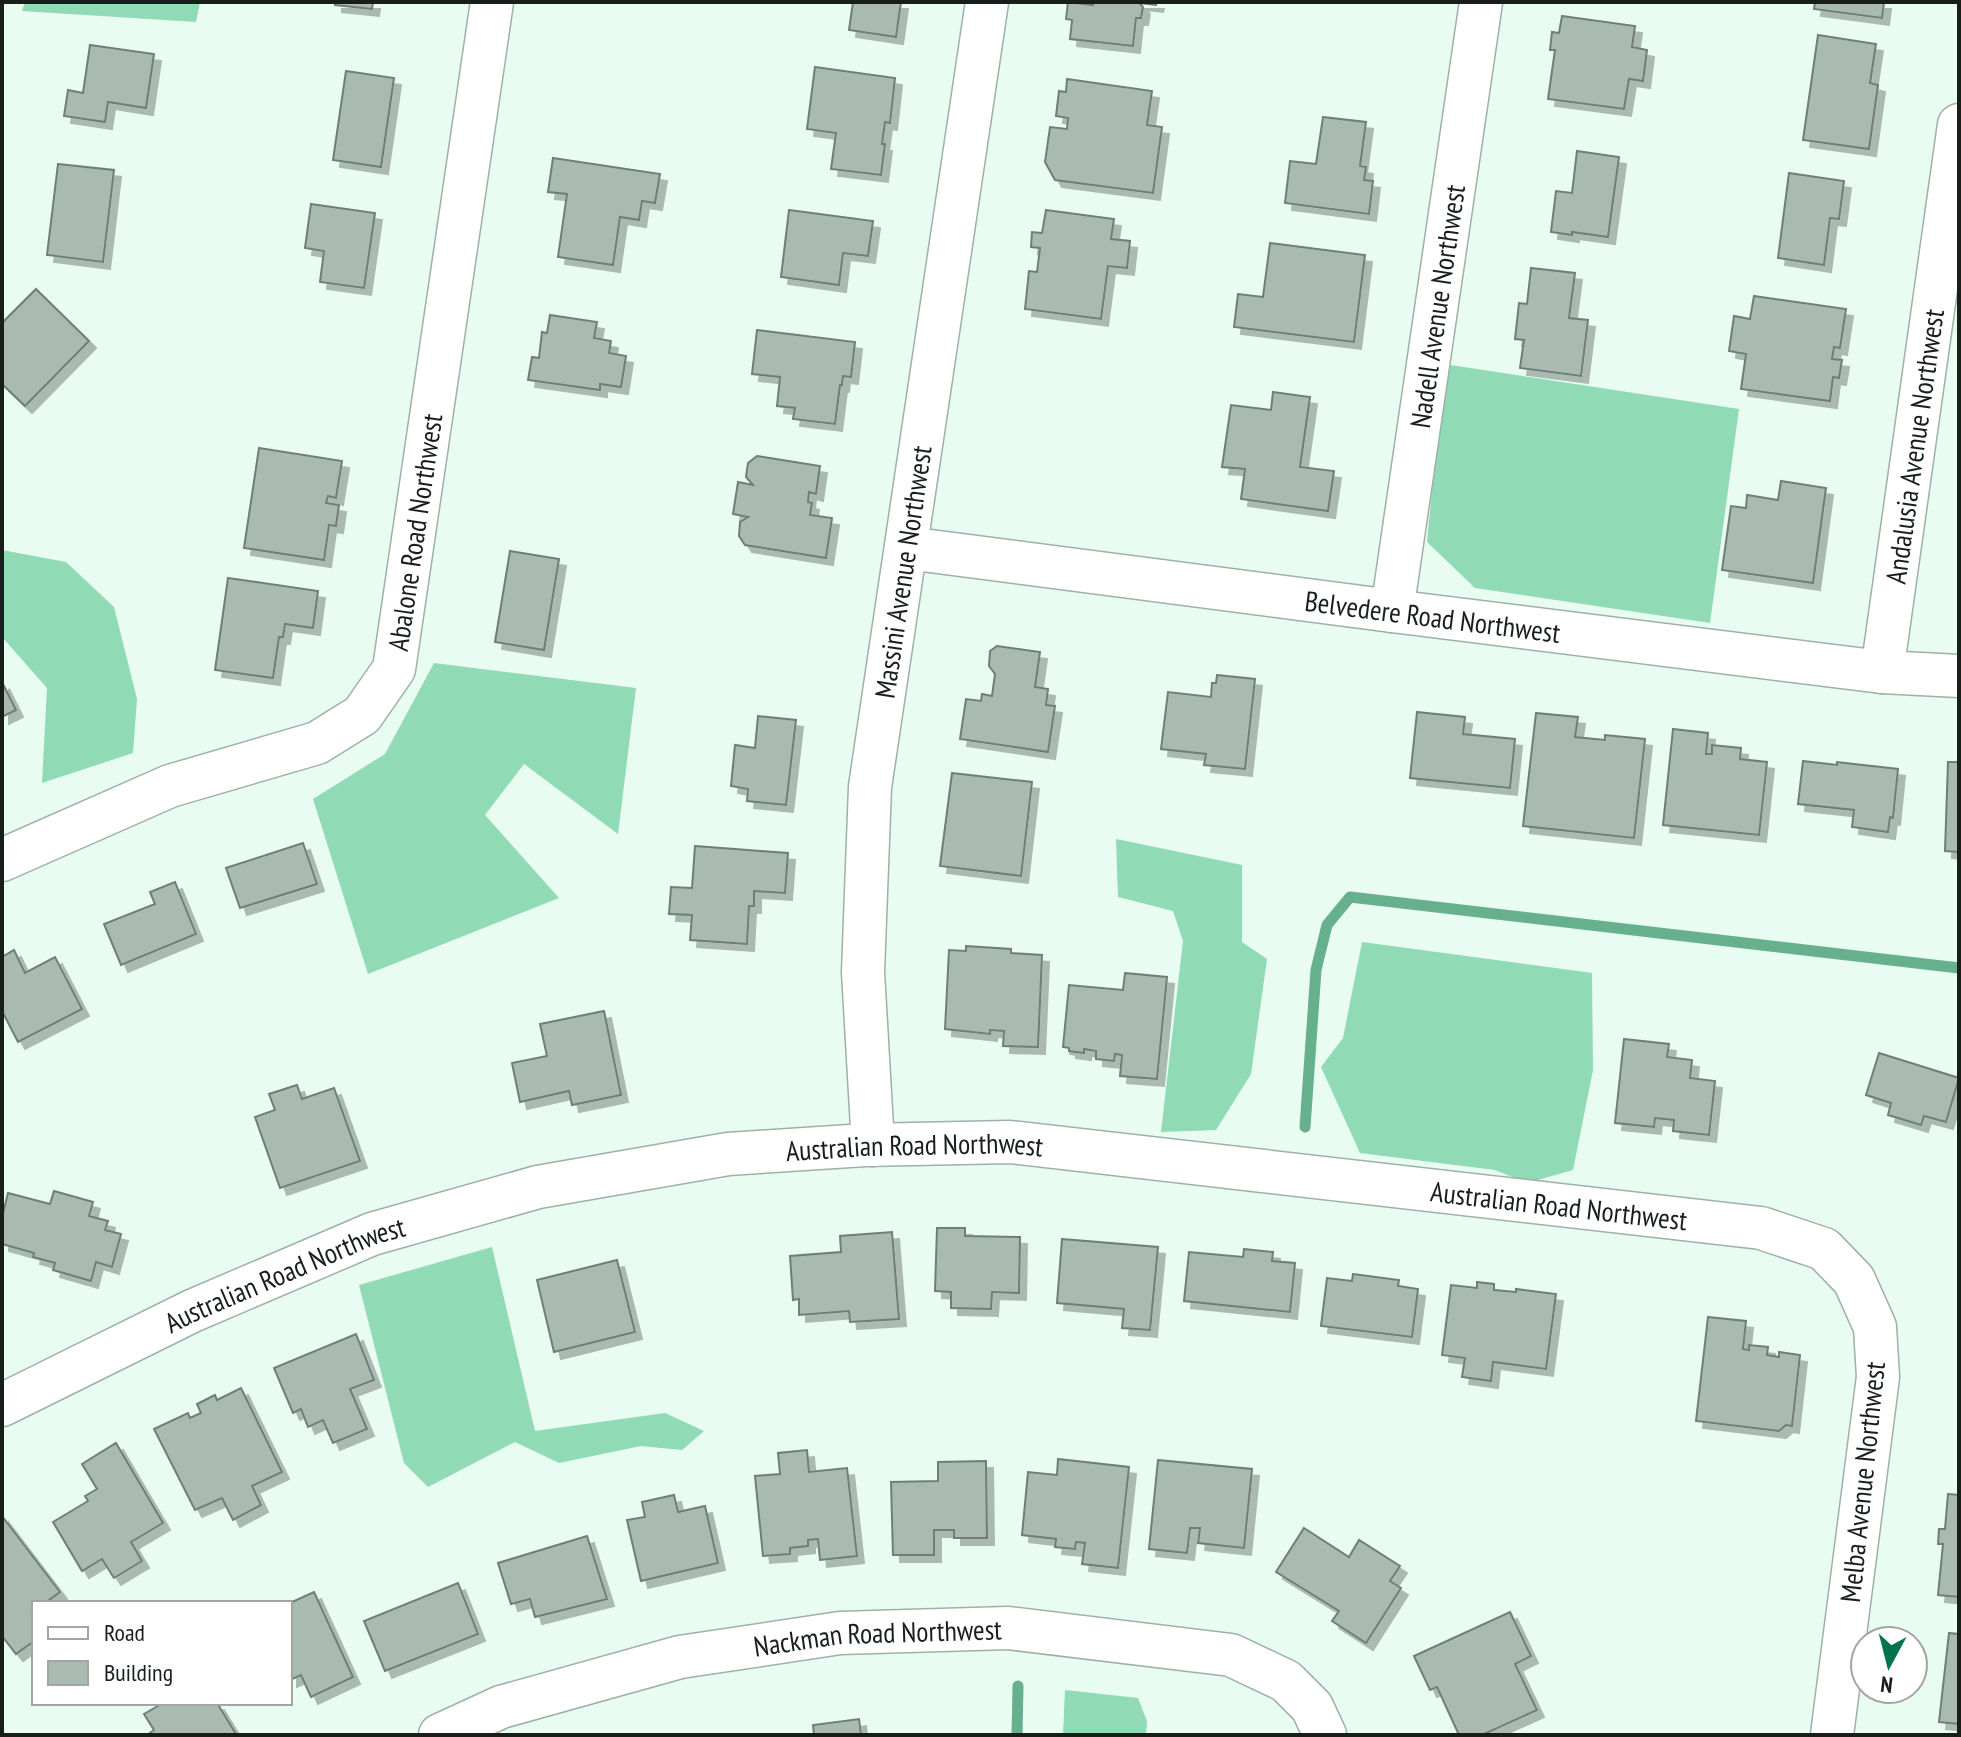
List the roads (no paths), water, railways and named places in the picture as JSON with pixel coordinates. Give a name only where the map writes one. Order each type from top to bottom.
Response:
[{"type":"street","name":"Abalone Road Northwest","points":[[2,860],[170,786],[317,743],[362,715],[394,669],[492,2]]},
{"type":"street","name":"Massini Avenue Northwest","points":[[873,1145],[863,972],[870,787],[987,2]]},
{"type":"street","name":"Nadell Avenue Northwest","points":[[1392,611],[1481,2]]},
{"type":"street","name":"Andalusia Avenue Northwest","points":[[1882,672],[1959,125]]},
{"type":"street","name":"Belvedere Road Northwest","points":[[907,548],[1882,672],[1959,676]]},
{"type":"street","name":"Australian Road Northwest","points":[[2,1405],[192,1311],[372,1234],[538,1187],[728,1154],[873,1145],[1010,1142],[1761,1228],[1824,1249],[1854,1280]]},
{"type":"street","name":"Melba Avenue Northwest","points":[[1832,1735],[1878,1377],[1875,1327],[1854,1280]]},
{"type":"street","name":"Nackman Road Northwest","points":[[440,1735],[501,1707],[680,1657],[840,1633],[1008,1628],[1231,1655],[1286,1681],[1319,1721]]},
{"type":"waterway","points":[[1305,1127],[1316,970],[1327,925],[1350,897],[1959,968]]},
{"type":"waterway","points":[[1017,1735],[1018,1686]]}]
